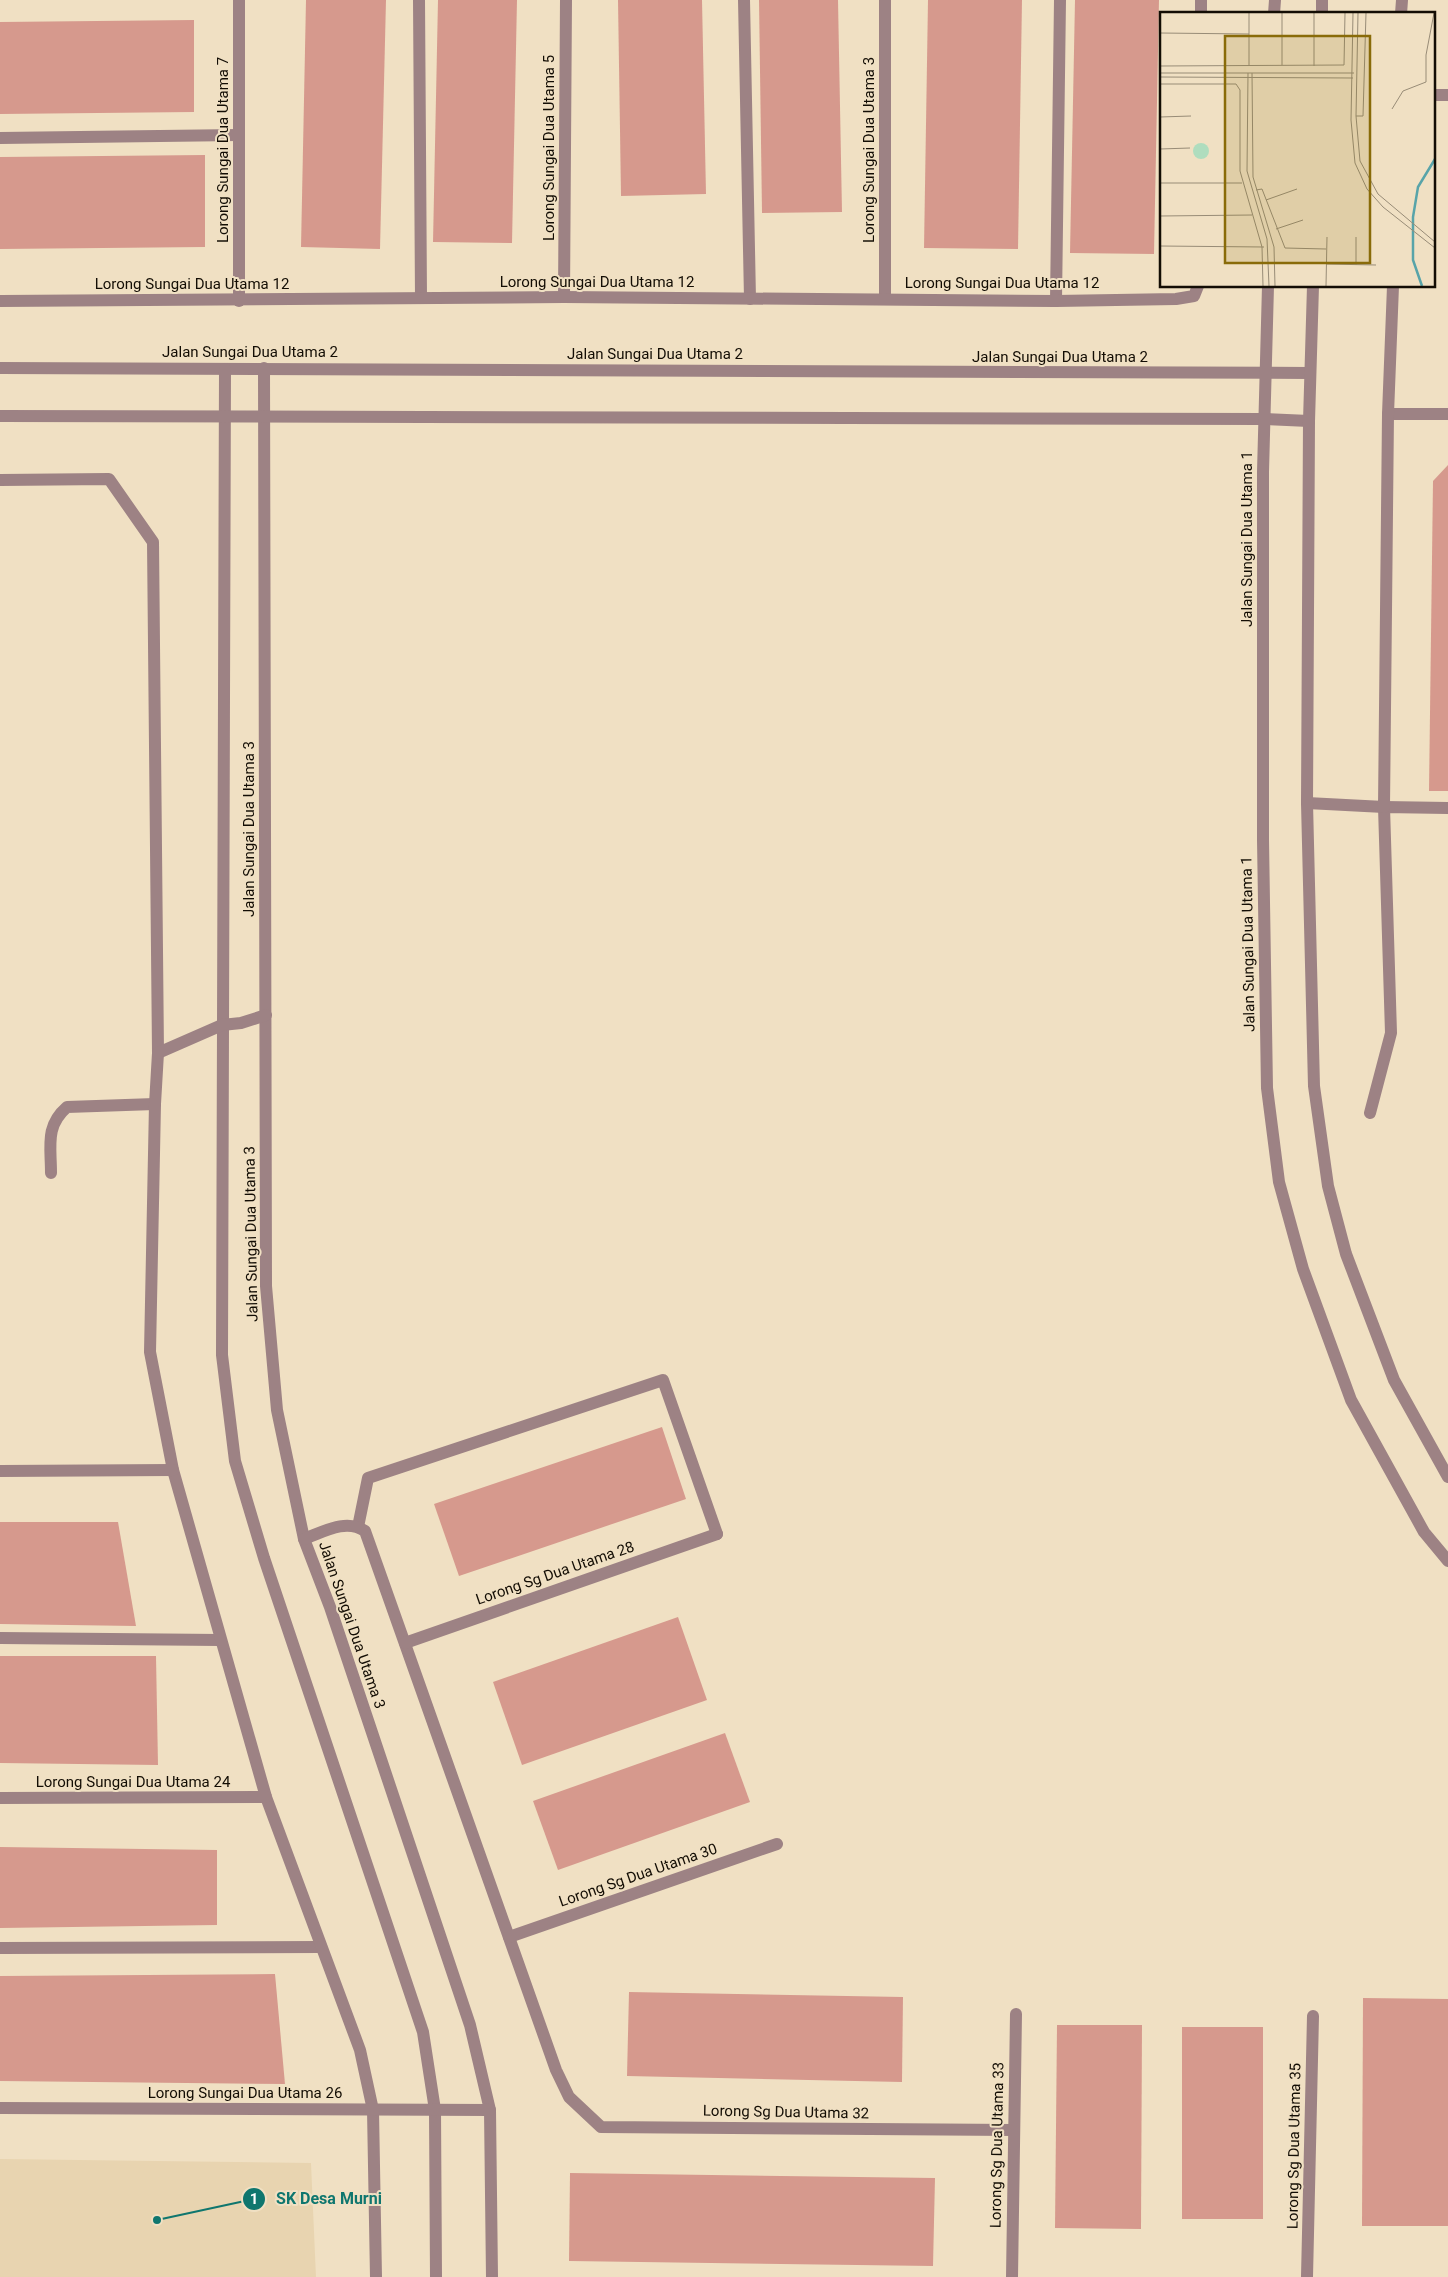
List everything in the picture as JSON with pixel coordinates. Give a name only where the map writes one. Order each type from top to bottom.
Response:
[{"type":"street","name":"Lorong Sungai Dua Utama 7","points":[[239,0],[239,300]]},
{"type":"street","points":[[419,0],[421,298]]},
{"type":"street","name":"Lorong Sungai Dua Utama 5","points":[[564,297],[566,0]]},
{"type":"street","points":[[744,0],[750,299]]},
{"type":"street","name":"Lorong Sungai Dua Utama 3","points":[[884,299],[885,0]]},
{"type":"street","points":[[1056,300],[1060,0]]},
{"type":"street","points":[[0,138],[239,136]]},
{"type":"street","name":"Jalan Sungai Dua Utama 1","points":[[1268,288],[1264,419],[1262,768],[1267,1088],[1279,1182],[1302,1269],[1351,1400],[1424,1532],[1448,1561]]},
{"type":"street","points":[[1313,288],[1309,421],[1308,803],[1314,1086],[1328,1186],[1346,1254],[1394,1380],[1448,1477]]},
{"type":"street","points":[[1370,1114],[1391,1032],[1384,807],[1388,414],[1393,288]]},
{"type":"street","name":"Lorong Sungai Dua Utama 12","points":[[0,301],[564,297],[1176,299],[1196,291]]},
{"type":"street","name":"Jalan Sungai Dua Utama 2","points":[[0,368],[1310,373]]},
{"type":"street","name":"Jalan Sungai Dua Utama 3","points":[[264,368],[266,1286],[277,1410],[304,1539],[330,1607],[470,2025],[490,2110],[492,2277]]},
{"type":"street","name":"Jalan Sungai Dua Utama 3","points":[[225,369],[222,1355],[235,1461],[264,1558],[422,2032],[435,2110],[436,2277]]},
{"type":"street","points":[[1388,414],[1448,414]]},
{"type":"street","points":[[0,416],[1264,419],[1309,421]]},
{"type":"street","points":[[0,480],[109,479],[153,542],[158,1053],[155,1104],[150,1352],[173,1470],[266,1797],[320,1947],[360,2050],[373,2110],[376,2277]]},
{"type":"street","points":[[1308,803],[1448,808]]},
{"type":"street","points":[[158,1053],[222,1025],[241,1023],[266,1016]]},
{"type":"street","points":[[51,1173],[51,1129],[56,1116],[67,1107],[155,1104]]},
{"type":"street","name":"Lorong Sg Dua Utama 28","points":[[358,1527],[368,1478],[663,1380],[717,1534],[405,1643]]},
{"type":"street","points":[[0,1471],[173,1470]]},
{"type":"street","points":[[304,1539],[346,1524],[358,1527],[364,1531],[509,1937]]},
{"type":"street","points":[[0,1638],[220,1640]]},
{"type":"street","name":"Lorong Sungai Dua Utama 24","points":[[0,1798],[266,1797]]},
{"type":"street","name":"Lorong Sg Dua Utama 30","points":[[509,1937],[777,1844]]},
{"type":"street","name":"Lorong Sg Dua Utama 32","points":[[509,1937],[556,2070],[569,2097],[601,2127],[1014,2130]]},
{"type":"street","points":[[0,1948],[320,1947]]},
{"type":"street","name":"Lorong Sg Dua Utama 33","points":[[1012,2277],[1016,2014]]},
{"type":"street","name":"Lorong Sg Dua Utama 35","points":[[1307,2277],[1313,2016]]},
{"type":"street","name":"Lorong Sungai Dua Utama 26","points":[[0,2108],[490,2110]]},
{"type":"shaded area","points":[[0,2159],[311,2163],[316,2277],[0,2277]]},
{"type":"building","points":[[306,0],[386,0],[380,249],[301,247]]},
{"type":"building","points":[[438,0],[517,0],[512,243],[433,242]]},
{"type":"building","points":[[618,0],[702,0],[706,194],[621,196]]},
{"type":"building","points":[[759,0],[838,0],[842,212],[762,213]]},
{"type":"building","points":[[928,0],[1022,0],[1018,249],[924,248]]},
{"type":"building","points":[[1075,0],[1159,0],[1154,254],[1070,253]]},
{"type":"building","points":[[194,20],[194,112],[0,114],[0,22]]},
{"type":"building","points":[[205,155],[205,247],[0,249],[0,157]]},
{"type":"building","points":[[1448,465],[1448,791],[1429,791],[1433,481]]},
{"type":"building","points":[[662,1427],[686,1499],[459,1576],[434,1504]]},
{"type":"building","points":[[0,1522],[118,1522],[136,1626],[0,1624]]},
{"type":"building","points":[[678,1617],[707,1700],[522,1765],[493,1682]]},
{"type":"building","points":[[0,1656],[156,1656],[158,1765],[0,1763]]},
{"type":"building","points":[[725,1733],[750,1802],[558,1870],[533,1801]]},
{"type":"building","points":[[0,1847],[217,1850],[217,1925],[0,1928]]},
{"type":"building","points":[[275,1974],[285,2084],[0,2081],[0,1976]]},
{"type":"building","points":[[629,1992],[903,1997],[902,2082],[627,2076]]},
{"type":"building","points":[[1363,1998],[1448,1999],[1448,2226],[1362,2226]]},
{"type":"building","points":[[1057,2025],[1142,2025],[1141,2229],[1055,2228]]},
{"type":"building","points":[[1182,2027],[1263,2027],[1263,2219],[1182,2219]]},
{"type":"building","points":[[570,2173],[935,2178],[933,2266],[569,2261]]},
{"type":"place","name":"SK Desa Murni","points":[[157,2220]]}]
